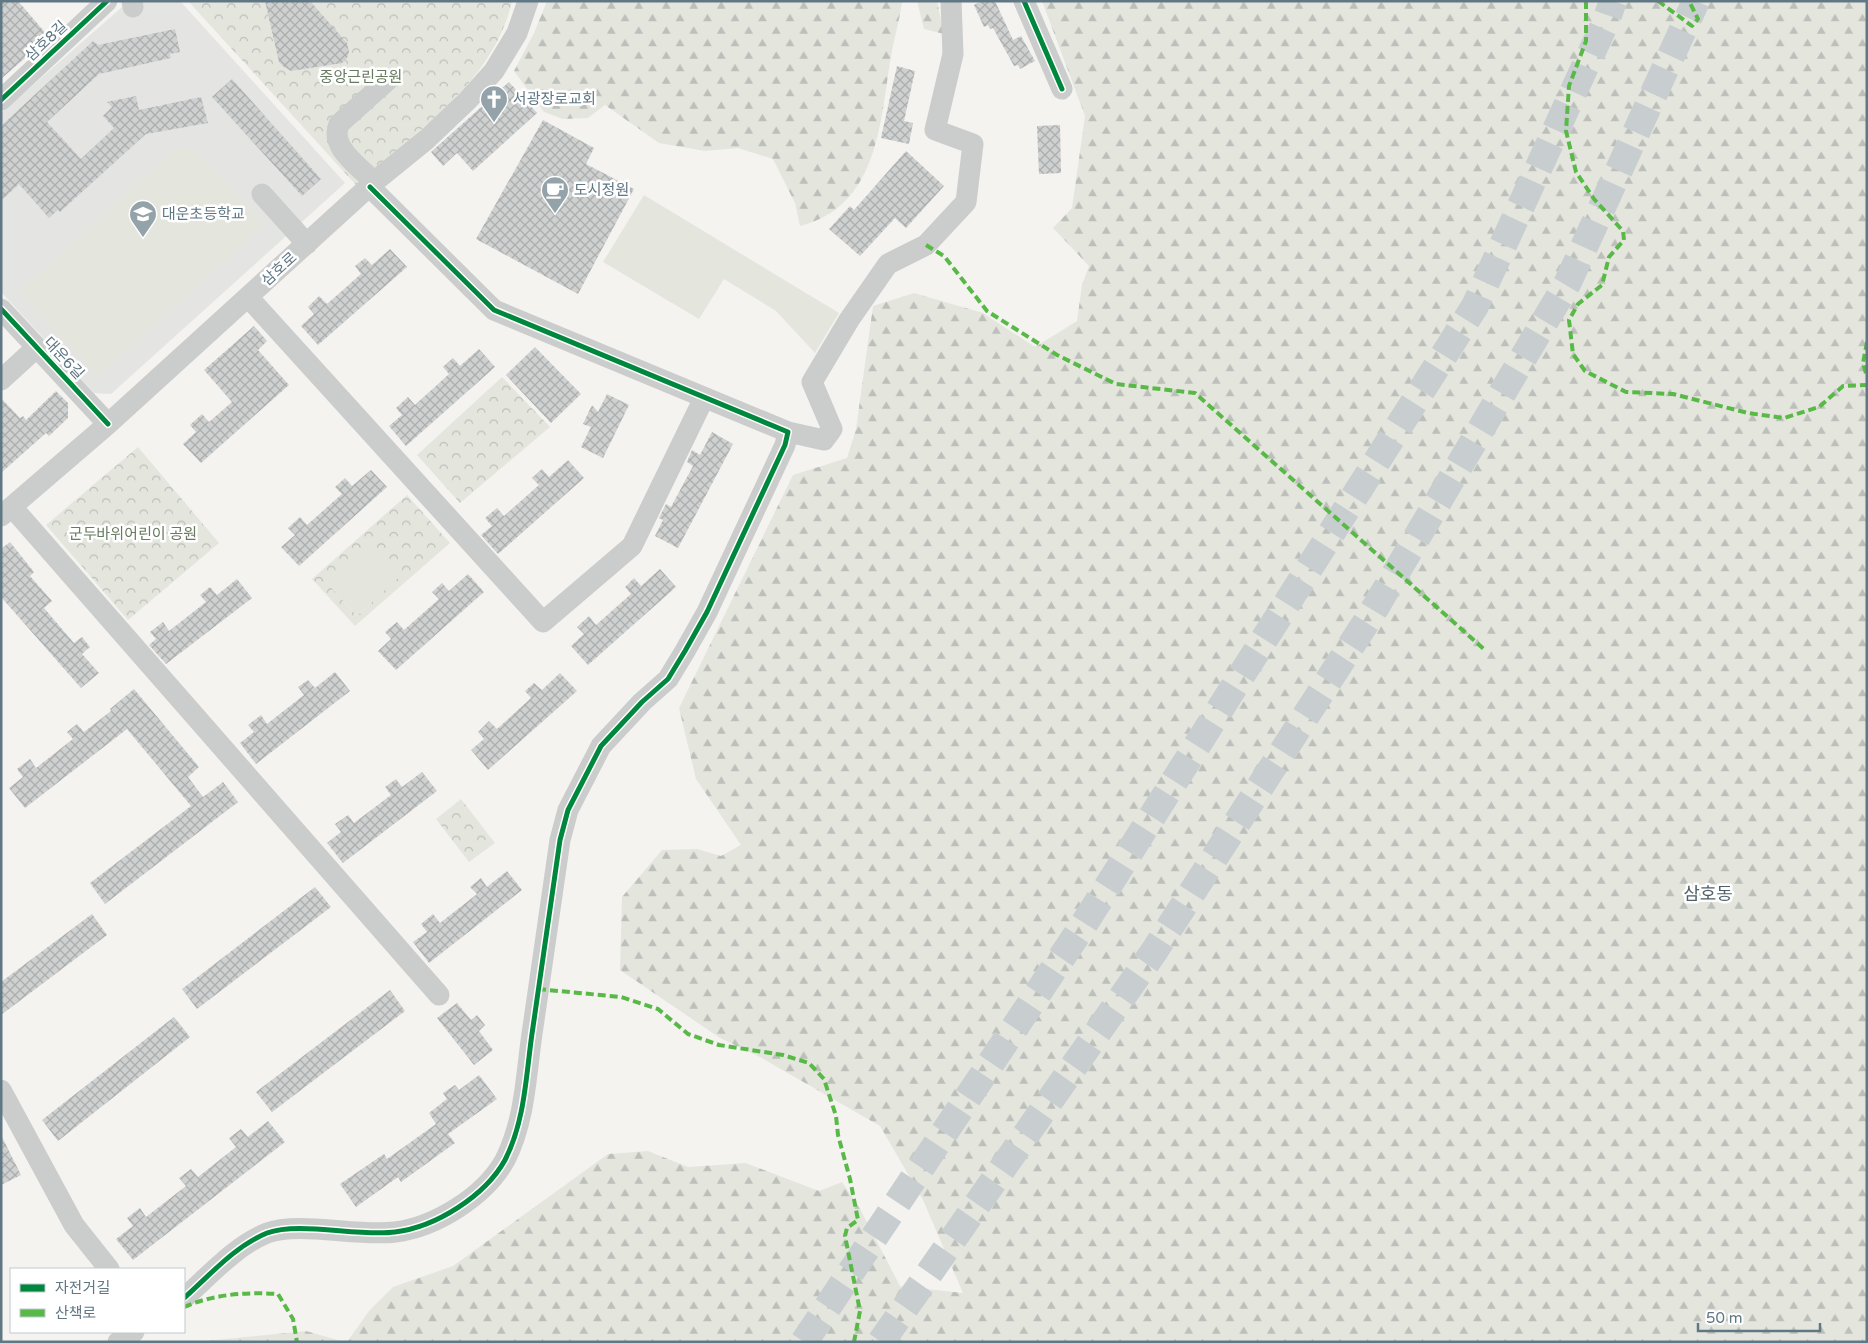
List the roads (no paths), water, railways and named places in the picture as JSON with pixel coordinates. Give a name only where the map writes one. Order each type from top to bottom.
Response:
[{"type":"street","name":"삼호8길","points":[[1,100],[107,1]]},
{"type":"street","name":"삼호로","points":[[6,511],[108,424],[372,184],[428,139],[490,76],[516,33],[528,1]]},
{"type":"street","points":[[388,80],[340,124],[337,130],[339,146],[372,184],[494,310],[788,432],[824,440],[832,430],[812,382],[849,320],[888,264],[926,245],[966,202],[973,144],[935,130],[953,54],[951,1]]},
{"type":"street","points":[[1024,1],[1062,89]]},
{"type":"street","points":[[262,194],[307,244]]},
{"type":"street","points":[[248,296],[543,622],[632,546],[704,398]]},
{"type":"street","name":"대운6길","points":[[1,309],[108,424]]},
{"type":"street","points":[[1,380],[38,348]]},
{"type":"street","points":[[185,1297],[244,1246],[268,1233],[289,1230],[394,1232],[423,1226],[443,1217],[491,1181],[505,1159],[522,1108],[560,840],[568,810],[601,746],[642,702],[668,679],[685,651],[707,612],[788,432]]},
{"type":"street","points":[[6,511],[439,995]]},
{"type":"street","points":[[1,1090],[74,1225],[109,1268]]},
{"type":"street","points":[[118,1342],[132,1333]]},
{"type":"tunnel","points":[[804,1342],[1084,924],[1475,306],[1606,21],[1613,1]]},
{"type":"tunnel","points":[[881,1342],[1153,953],[1372,613],[1568,282],[1696,1]]},
{"type":"place","name":"서광장로교회","points":[[494,123]]},
{"type":"place","name":"도시정원","points":[[555,214]]},
{"type":"place","name":"대운초등학교","points":[[143,238]]},
{"type":"district","name":"삼호동","points":[[1708,894]]},
{"type":"park label","name":"중앙근린공원","points":[[361,77]]},
{"type":"park label","name":"군두바위어린이 공원","points":[[133,534]]}]
